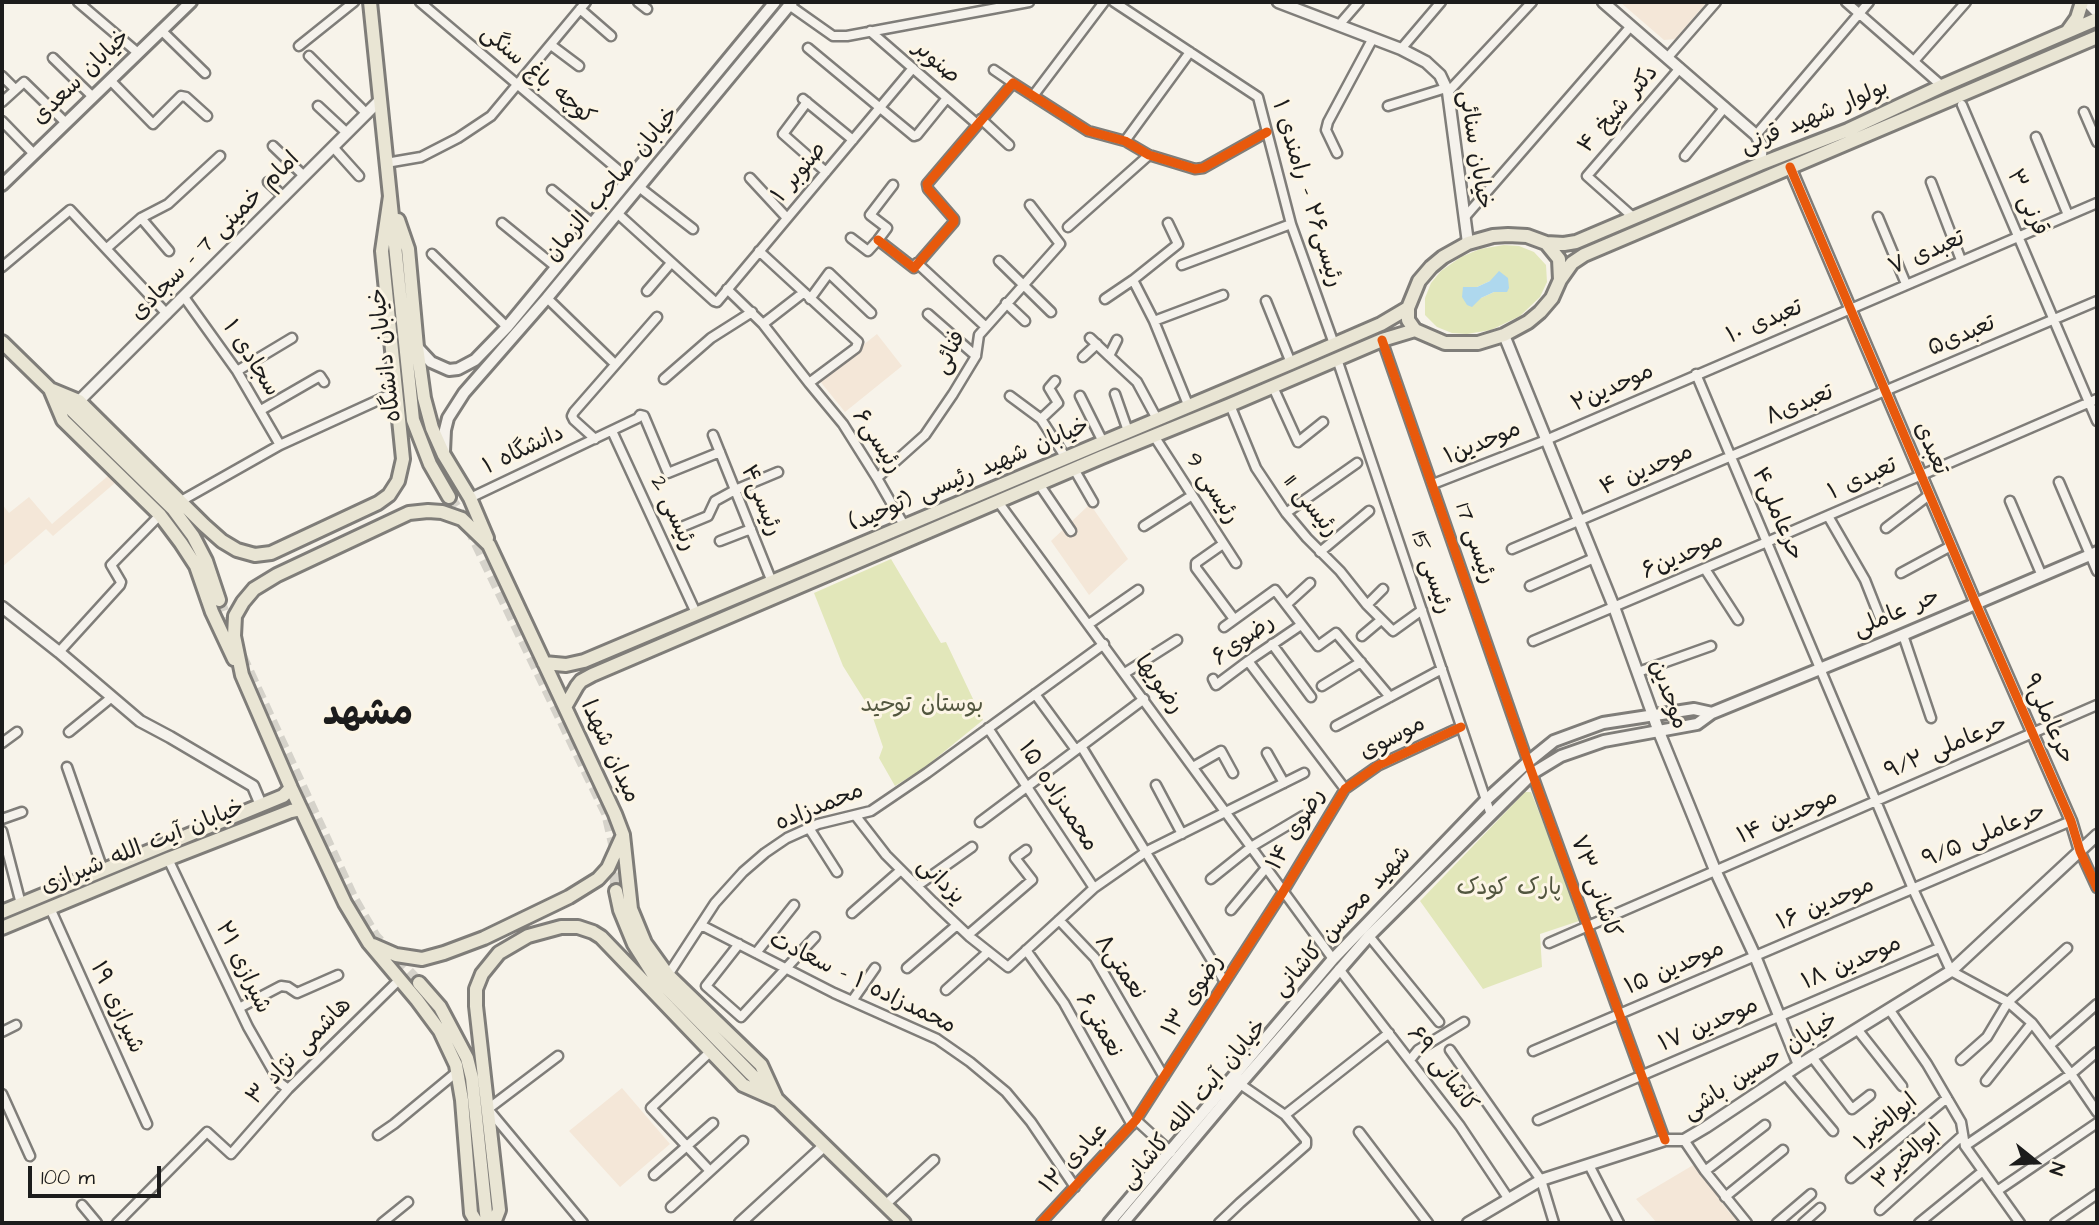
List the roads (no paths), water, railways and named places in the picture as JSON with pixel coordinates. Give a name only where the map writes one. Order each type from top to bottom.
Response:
[{"type":"main road","name":"خیابان سعدی","points":[[2,185],[190,2]]},
{"type":"main road","points":[[370,2],[390,196],[408,249],[424,398],[432,428],[444,455],[470,498],[489,545]]},
{"type":"main road","points":[[417,347],[431,362],[449,370],[458,369],[475,360],[507,327],[775,2]]},
{"type":"main road","points":[[2067,32],[2084,2],[2097,12]]},
{"type":"main road","name":"خیابان صاحب الزمان","points":[[444,455],[445,430],[464,393],[547,298],[791,3]]},
{"type":"main road","name":"بولوار شهید قرنی","points":[[1546,243],[1576,242],[1848,130],[2097,19]]},
{"type":"main road","name":"بولوار شهید قرنی","points":[[1560,279],[1572,263],[1584,255],[2097,37]]},
{"type":"main road","points":[[2084,43],[2097,46]]},
{"type":"main road","points":[[2,342],[50,389],[76,406],[222,541],[237,550],[255,555],[271,553],[378,503],[389,495],[398,481],[402,468],[402,438],[382,251],[390,196]]},
{"type":"main road","name":"خیابان دانشگاه","points":[[390,196],[413,420],[430,464],[449,497]]},
{"type":"main road","points":[[1493,236],[1527,236],[1546,243],[1559,259],[1560,279],[1552,298],[1528,322],[1504,335],[1478,343],[1445,343],[1415,330],[1408,320],[1408,308],[1419,281],[1431,267],[1468,243],[1493,236]]},
{"type":"main road","name":"خیابان شهید رئیسی (توحید)","points":[[544,663],[566,665],[584,661],[1189,407],[1381,324],[1408,308]]},
{"type":"main road","name":"خیابان شهید رئیسی (توحید)","points":[[565,708],[581,681],[625,661],[1336,359],[1415,330]]},
{"type":"main road","points":[[50,389],[64,420],[160,515],[195,566],[212,612],[242,675]]},
{"type":"main road","points":[[76,406],[173,509],[193,536],[206,561],[219,600]]},
{"type":"main road","name":"میدان شهدا","points":[[442,512],[462,519],[489,545],[544,663],[623,835],[608,868],[598,879],[560,901],[444,954],[422,958],[396,955],[369,943],[345,903],[242,675],[234,636],[235,616],[254,589],[277,575],[409,513],[442,512]]},
{"type":"main road","name":"حر عاملی","points":[[1659,732],[1697,724],[1712,713],[2094,553]]},
{"type":"main road","name":"حر عاملی","points":[[1654,717],[1695,709],[1712,713]]},
{"type":"main road","name":"شهید محسن کاشانی","points":[[1109,1223],[1402,885],[1485,801],[1554,741],[1603,723],[1654,717]]},
{"type":"main road","points":[[1533,773],[1561,756],[1604,741],[1659,732]]},
{"type":"main road","name":"خیابان آیت الله کاشانی","points":[[1124,1223],[1336,964],[1369,936],[1533,773]]},
{"type":"main road","name":"خیابان آیت الله شیرازی","points":[[2,912],[283,796],[291,788]]},
{"type":"main road","name":"خیابان آیت الله شیرازی","points":[[2,928],[168,859],[301,809]]},
{"type":"main road","points":[[623,835],[631,909],[637,927],[654,958],[668,975],[761,1065],[777,1100]]},
{"type":"main road","points":[[616,891],[620,910],[634,944],[653,974],[777,1100],[904,1223]]},
{"type":"main road","points":[[494,1223],[499,1210],[475,1006],[476,989],[482,974],[499,953],[528,936],[561,927],[578,926],[601,937],[743,1085],[777,1100]]},
{"type":"main road","points":[[369,943],[440,1031],[458,1071],[471,1213],[477,1223]]},
{"type":"main road","points":[[419,983],[440,1007],[467,1058],[472,1078],[487,1223]]},
{"type":"street","points":[[78,2],[138,53]]},
{"type":"street","points":[[299,46],[354,2]]},
{"type":"street","name":"کوچه باغ سنگی","points":[[420,2],[629,179]]},
{"type":"street","points":[[638,2],[647,9]]},
{"type":"street","points":[[791,3],[833,36],[847,36],[1029,2]]},
{"type":"street","points":[[1033,96],[1104,2]]},
{"type":"street","name":"رئیسی۲۶ - رامندی ۱","points":[[1114,2],[1258,97],[1291,224],[1334,344]]},
{"type":"street","name":"خیابان سنائی","points":[[1278,2],[1401,49],[1426,61],[1440,75],[1447,90],[1468,243]]},
{"type":"street","points":[[1339,25],[1359,2]]},
{"type":"street","points":[[1401,49],[1441,2]]},
{"type":"street","points":[[1388,106],[1447,90],[1532,2]]},
{"type":"street","points":[[1603,2],[1756,135],[1762,146],[1760,164]]},
{"type":"street","points":[[1668,57],[1716,2]]},
{"type":"street","points":[[1846,2],[1942,86]]},
{"type":"street","points":[[1756,135],[1869,2]]},
{"type":"street","points":[[1914,61],[1966,2]]},
{"type":"street","points":[[386,163],[421,157],[458,138],[491,116],[583,6],[611,36]]},
{"type":"street","points":[[1465,217],[1631,26]]},
{"type":"street","points":[[161,30],[205,73]]},
{"type":"street","name":"صنوبر","points":[[870,31],[947,98],[1009,145]]},
{"type":"street","points":[[1337,153],[1326,130],[1328,122],[1373,38]]},
{"type":"street","points":[[551,45],[579,66]]},
{"type":"street","points":[[808,48],[915,136],[947,98]]},
{"type":"street","points":[[1125,141],[1190,52]]},
{"type":"street","points":[[309,56],[366,114]]},
{"type":"street","points":[[52,58],[93,97]]},
{"type":"street","name":"صنوبر ۱","points":[[671,263],[716,302],[913,68]]},
{"type":"street","name":"دکتر شیخ ۴","points":[[1633,217],[1587,176],[1680,68]]},
{"type":"street","points":[[994,70],[1088,131],[1125,141],[1149,155],[1200,169],[1267,132]]},
{"type":"street","points":[[2,76],[15,89]]},
{"type":"street","points":[[110,80],[153,124],[181,96],[186,97],[207,116]]},
{"type":"street","points":[[2,102],[24,82],[66,123]]},
{"type":"street","points":[[916,266],[954,219],[927,187],[1013,83]]},
{"type":"street","name":"امام خمینی 7 - سجادی","points":[[76,406],[380,100]]},
{"type":"street","points":[[825,172],[783,134],[805,101],[853,140]]},
{"type":"street","name":"قرنی ۳","points":[[1962,105],[2093,401],[2097,421]]},
{"type":"street","points":[[318,106],[347,133]]},
{"type":"street","points":[[1685,156],[1725,107]]},
{"type":"street","points":[[2084,112],[2097,142]]},
{"type":"street","points":[[2,121],[34,153]]},
{"type":"street","points":[[2036,137],[2068,215]]},
{"type":"street","points":[[273,146],[304,176]]},
{"type":"street","points":[[333,147],[359,176]]},
{"type":"street","points":[[1068,228],[1149,155]]},
{"type":"street","points":[[107,248],[141,218],[169,204],[220,156]]},
{"type":"street","name":"تعبدی","points":[[1790,167],[1976,604]]},
{"type":"street","points":[[750,178],[787,218]]},
{"type":"street","points":[[268,182],[284,197]]},
{"type":"street","points":[[1931,182],[1961,260]]},
{"type":"street","points":[[851,238],[868,251],[878,240],[887,228],[870,215],[893,185]]},
{"type":"street","points":[[639,187],[693,229]]},
{"type":"street","points":[[552,190],[592,223]]},
{"type":"street","name":"تعبدی ۷","points":[[1849,308],[2097,203]]},
{"type":"street","name":"فنائی","points":[[877,478],[925,435],[976,356],[979,335],[1060,243],[1030,205]]},
{"type":"street","points":[[2,267],[70,210],[167,314]]},
{"type":"street","points":[[617,213],[671,263],[647,291]]},
{"type":"street","points":[[1878,216],[1906,284]]},
{"type":"street","points":[[141,218],[169,251]]},
{"type":"street","points":[[502,223],[556,267]]},
{"type":"street","points":[[1105,299],[1178,244],[1168,223]]},
{"type":"street","points":[[1182,265],[1291,224]]},
{"type":"street","points":[[878,240],[916,266],[986,327]]},
{"type":"street","points":[[759,251],[858,342],[858,345],[808,383]]},
{"type":"street","points":[[432,254],[507,327]]},
{"type":"street","points":[[999,261],[1051,312]]},
{"type":"street","points":[[763,324],[806,296],[829,273],[871,313]]},
{"type":"street","points":[[1133,280],[1154,321],[1189,407]]},
{"type":"street","name":"رئیسی۶","points":[[727,289],[763,324],[843,424],[905,527]]},
{"type":"street","points":[[1154,321],[1223,295]]},
{"type":"street","name":"سجادی ۱","points":[[184,297],[237,371],[279,446]]},
{"type":"street","points":[[547,298],[615,363],[657,317]]},
{"type":"street","points":[[1266,301],[1291,363]]},
{"type":"street","name":"تعبدی۵","points":[[1885,391],[2097,301]]},
{"type":"street","points":[[1006,303],[1025,321]]},
{"type":"street","name":"تعبدی ۱۰","points":[[1696,374],[1849,308]]},
{"type":"street","points":[[664,379],[711,338],[752,312]]},
{"type":"street","points":[[929,314],[976,356]]},
{"type":"street","name":"موحدین","points":[[1504,335],[1614,607],[1659,732],[1799,1065]]},
{"type":"street","points":[[237,371],[292,338]]},
{"type":"street","points":[[1109,356],[1117,340]]},
{"type":"street","name":"رئیسی 17","points":[[1382,340],[1533,773]]},
{"type":"street","points":[[1083,356],[1094,341],[1137,382],[1157,419]]},
{"type":"street","name":"رئیسی 15","points":[[1336,359],[1491,815]]},
{"type":"street","name":"دانشگاه ۱","points":[[595,439],[572,416],[615,363]]},
{"type":"street","name":"موحدین۲","points":[[1546,439],[1696,374]]},
{"type":"street","name":"حرعاملی۴","points":[[1696,374],[1913,889],[1951,971]]},
{"type":"street","points":[[261,410],[320,376],[324,382]]},
{"type":"street","points":[[1041,419],[1058,403],[1049,388],[1055,381]]},
{"type":"street","points":[[1273,387],[1298,442],[1323,422]]},
{"type":"street","name":"تعبدی۸","points":[[1731,456],[1885,391]]},
{"type":"street","points":[[181,501],[279,446],[396,392]]},
{"type":"street","points":[[1115,394],[1128,431]]},
{"type":"street","points":[[1010,396],[1041,419],[1066,458]]},
{"type":"street","points":[[1080,396],[1103,442]]},
{"type":"street","name":"تعبدی ۱","points":[[1767,542],[2093,401]]},
{"type":"street","name":"رئیسی 11","points":[[1230,405],[1256,468],[1286,513],[1381,620]]},
{"type":"street","name":"دانشگاه ۱","points":[[470,498],[640,415],[644,416],[668,473],[720,452]]},
{"type":"street","name":"رئیسی 2","points":[[612,431],[696,613]]},
{"type":"street","name":"رئیسی۴","points":[[713,435],[772,582]]},
{"type":"street","name":"رئیسی 9","points":[[1154,436],[1236,563]]},
{"type":"street","name":"موحدین۱","points":[[1433,484],[1546,439]]},
{"type":"street","name":"موحدین ۴","points":[[1512,549],[1731,456]]},
{"type":"street","points":[[1286,513],[1357,463]]},
{"type":"street","points":[[1074,469],[1093,502]]},
{"type":"street","points":[[679,528],[708,516],[715,501],[778,472]]},
{"type":"street","points":[[2059,482],[2094,553],[2097,571]]},
{"type":"street","points":[[1039,484],[1071,531]]},
{"type":"street","points":[[1886,528],[1929,495]]},
{"type":"street","points":[[1144,526],[1191,496]]},
{"type":"street","points":[[2010,501],[2042,576]]},
{"type":"street","name":"رضویها","points":[[999,502],[1283,892]]},
{"type":"street","points":[[1321,552],[1369,511]]},
{"type":"street","points":[[59,652],[121,583],[111,565],[160,515]]},
{"type":"street","points":[[1828,516],[1865,580],[1880,618]]},
{"type":"street","points":[[720,541],[751,529]]},
{"type":"street","name":"موحدین۶","points":[[1533,640],[1767,542]]},
{"type":"street","points":[[1223,544],[1196,563],[1196,568],[1234,619]]},
{"type":"street","points":[[1901,573],[1951,546]]},
{"type":"street","points":[[1530,586],[1594,558]]},
{"type":"street","points":[[1705,569],[1738,620]]},
{"type":"street","points":[[1287,604],[1310,583]]},
{"type":"street","points":[[1367,605],[1383,589]]},
{"type":"street","points":[[1089,624],[1138,590]]},
{"type":"street","points":[[1224,627],[1275,590],[1318,646],[1336,633],[1390,697]]},
{"type":"street","name":"حرعاملی۹","points":[[1976,604],[2071,821],[2080,850]]},
{"type":"street","points":[[2,607],[140,721],[253,786],[261,804]]},
{"type":"street","points":[[1362,636],[1381,620],[1392,631],[1422,610]]},
{"type":"street","name":"رضوی۶","points":[[1213,679],[1216,685],[1301,625]]},
{"type":"street","points":[[1903,635],[1931,718]]},
{"type":"street","points":[[1125,673],[1177,640]]},
{"type":"street","name":"محمدزاده","points":[[668,975],[715,903],[743,872],[776,846],[818,824],[871,811],[1104,644]]},
{"type":"street","points":[[1272,644],[1311,697]]},
{"type":"street","points":[[1639,672],[1711,646]]},
{"type":"street","points":[[1248,661],[1345,789]]},
{"type":"street","points":[[1322,687],[1361,662]]},
{"type":"street","points":[[1336,726],[1442,669]]},
{"type":"street","points":[[1035,694],[1078,748],[1147,852],[1225,982]]},
{"type":"street","points":[[69,732],[112,697]]},
{"type":"street","points":[[980,822],[1144,699]]},
{"type":"street","name":"حرعاملی ۹/۲","points":[[1876,801],[2097,705]]},
{"type":"street","name":"موسوی","points":[[1345,789],[1379,765],[1461,727]]},
{"type":"street","name":"محمدزاده ۱۵","points":[[988,728],[1094,888]]},
{"type":"street","points":[[2,743],[16,732]]},
{"type":"street","points":[[1193,767],[1221,751],[1233,773]]},
{"type":"street","points":[[1267,753],[1284,783]]},
{"type":"street","points":[[67,767],[103,870]]},
{"type":"street","points":[[1026,950],[1094,888],[1147,852],[1304,773]]},
{"type":"street","name":"کاشانی ۷۳","points":[[1533,773],[1665,1140]]},
{"type":"street","points":[[1156,785],[1182,834]]},
{"type":"street","name":"رضوی ۱۴","points":[[1283,892],[1345,789]]},
{"type":"street","name":"موحدین ۱۴","points":[[1549,943],[1876,801]]},
{"type":"street","points":[[2,819],[22,812]]},
{"type":"street","name":"یزدانی","points":[[855,815],[886,855],[917,887],[988,952],[1008,967],[1026,950]]},
{"type":"street","points":[[1210,879],[1251,847],[1303,816]]},
{"type":"street","name":"حرعاملی ۹/۵","points":[[1913,889],[2071,821]]},
{"type":"street","points":[[809,828],[837,872]]},
{"type":"street","points":[[2,831],[21,904]]},
{"type":"street","name":"خیابان حسین باشی","points":[[1468,1223],[1541,1180],[1665,1140],[1684,1140],[1951,971],[2097,835]]},
{"type":"street","points":[[917,887],[972,847]]},
{"type":"street","points":[[968,935],[1032,880],[1015,858],[1026,850]]},
{"type":"street","points":[[2080,850],[2097,888]]},
{"type":"street","name":"شیرازی ۲۱","points":[[168,859],[239,1008],[269,1065],[280,1083],[288,1089]]},
{"type":"street","points":[[1231,910],[1266,868]]},
{"type":"street","points":[[852,913],[901,870]]},
{"type":"street","name":"موحدین ۱۶","points":[[1755,956],[1913,889]]},
{"type":"street","name":"کاشانی ۶۹","points":[[1283,892],[1460,1126],[1508,1198]]},
{"type":"street","name":"رضوی ۱۳","points":[[1134,1122],[1283,892]]},
{"type":"street","points":[[756,953],[794,905]]},
{"type":"street","name":"شیرازی ۱۹","points":[[50,908],[147,1124]]},
{"type":"street","name":"نعمتی۸","points":[[1059,920],[1095,958],[1164,1077]]},
{"type":"street","name":"محمدزاده ۱ - سعادت","points":[[701,925],[852,1001],[937,1039],[976,1066],[1006,1092],[1031,1122],[1075,1187]]},
{"type":"street","points":[[907,968],[957,925]]},
{"type":"street","points":[[1369,936],[1439,1022]]},
{"type":"street","points":[[739,944],[706,986],[741,1017],[816,937]]},
{"type":"street","name":"موحدین ۱۸","points":[[1780,1016],[1939,948]]},
{"type":"street","points":[[1961,1060],[1987,1037],[2008,1002],[2067,948]]},
{"type":"street","name":"نعمتی۶","points":[[1026,950],[1064,1003],[1134,1122],[1171,1152]]},
{"type":"street","points":[[946,990],[988,952]]},
{"type":"street","name":"موحدین ۱۵","points":[[1532,1051],[1755,956]]},
{"type":"street","points":[[852,1001],[875,968]]},
{"type":"street","points":[[1951,971],[2008,1002],[2032,1023],[2097,1112]]},
{"type":"street","points":[[239,1008],[281,986],[297,993],[338,975]]},
{"type":"street","name":"هاشمی نژاد ۳","points":[[117,1223],[206,1132],[231,1154],[288,1089],[400,979]]},
{"type":"street","points":[[2050,1045],[2097,1004]]},
{"type":"street","points":[[1889,1009],[1927,1064],[1961,1122],[1965,1146],[2020,1223]]},
{"type":"street","name":"موحدین ۱۷","points":[[1538,1120],[1780,1016]]},
{"type":"street","points":[[1410,1060],[1418,1050],[1464,1023]]},
{"type":"street","points":[[1986,1081],[2032,1023]]},
{"type":"street","points":[[2,1032],[16,1025]]},
{"type":"street","points":[[1857,1029],[1902,1086]]},
{"type":"street","points":[[1285,1115],[1389,1034]]},
{"type":"street","points":[[1450,1050],[1541,1180],[1554,1223]]},
{"type":"street","points":[[710,1052],[651,1108],[710,1171]]},
{"type":"street","points":[[1965,1146],[2071,1074],[2097,1052]]},
{"type":"street","points":[[558,1056],[488,1110],[583,1223]]},
{"type":"street","points":[[1812,1057],[1852,1109],[1870,1095]]},
{"type":"street","points":[[378,1135],[458,1071]]},
{"type":"street","points":[[1785,1074],[1833,1131]]},
{"type":"street","points":[[1219,1223],[1306,1145],[1306,1140],[1285,1115],[1240,1084]]},
{"type":"street","points":[[2,1094],[30,1156]]},
{"type":"street","name":"ابوالخیر۱","points":[[1851,1178],[1947,1098]]},
{"type":"street","name":"عبادی ۱۲","points":[[1041,1223],[1134,1122]]},
{"type":"street","points":[[654,1175],[713,1123]]},
{"type":"street","points":[[1997,1191],[2097,1123]]},
{"type":"street","points":[[1705,1171],[1765,1125]]},
{"type":"street","points":[[1359,1132],[1428,1223]]},
{"type":"street","name":"ابوالخیر۳","points":[[1880,1210],[1963,1135]]},
{"type":"street","points":[[1684,1140],[1747,1223]]},
{"type":"street","points":[[671,1207],[743,1141]]},
{"type":"street","points":[[740,1223],[824,1146]]},
{"type":"street","points":[[1725,1197],[1783,1150]]},
{"type":"street","points":[[885,1205],[934,1160]]},
{"type":"street","points":[[1589,1165],[1619,1223]]},
{"type":"street","points":[[1919,1223],[1983,1171]]},
{"type":"street","points":[[1777,1223],[1811,1194]]},
{"type":"street","points":[[2055,1223],[2097,1194]]},
{"type":"street","points":[[382,1223],[408,1202]]},
{"type":"street","points":[[82,1205],[97,1223]]},
{"type":"street","points":[[1803,1223],[1820,1208]]},
{"type":"water","points":[[1499,271],[1508,278],[1507,292],[1494,292],[1481,298],[1472,307],[1467,305],[1462,297],[1463,287],[1477,287],[1490,281]]},
{"type":"tunnel","points":[[449,497],[471,531],[607,813],[615,848],[616,891]]},
{"type":"tunnel","points":[[219,600],[233,639]]},
{"type":"tunnel","points":[[241,656],[353,899],[375,937],[419,983]]},
{"type":"district","name":"مشهد","points":[[368,716]]},
{"type":"park label","name":"بوستان توحید","points":[[922,706]]},
{"type":"park label","name":"پارک کودک","points":[[1509,889]]}]
